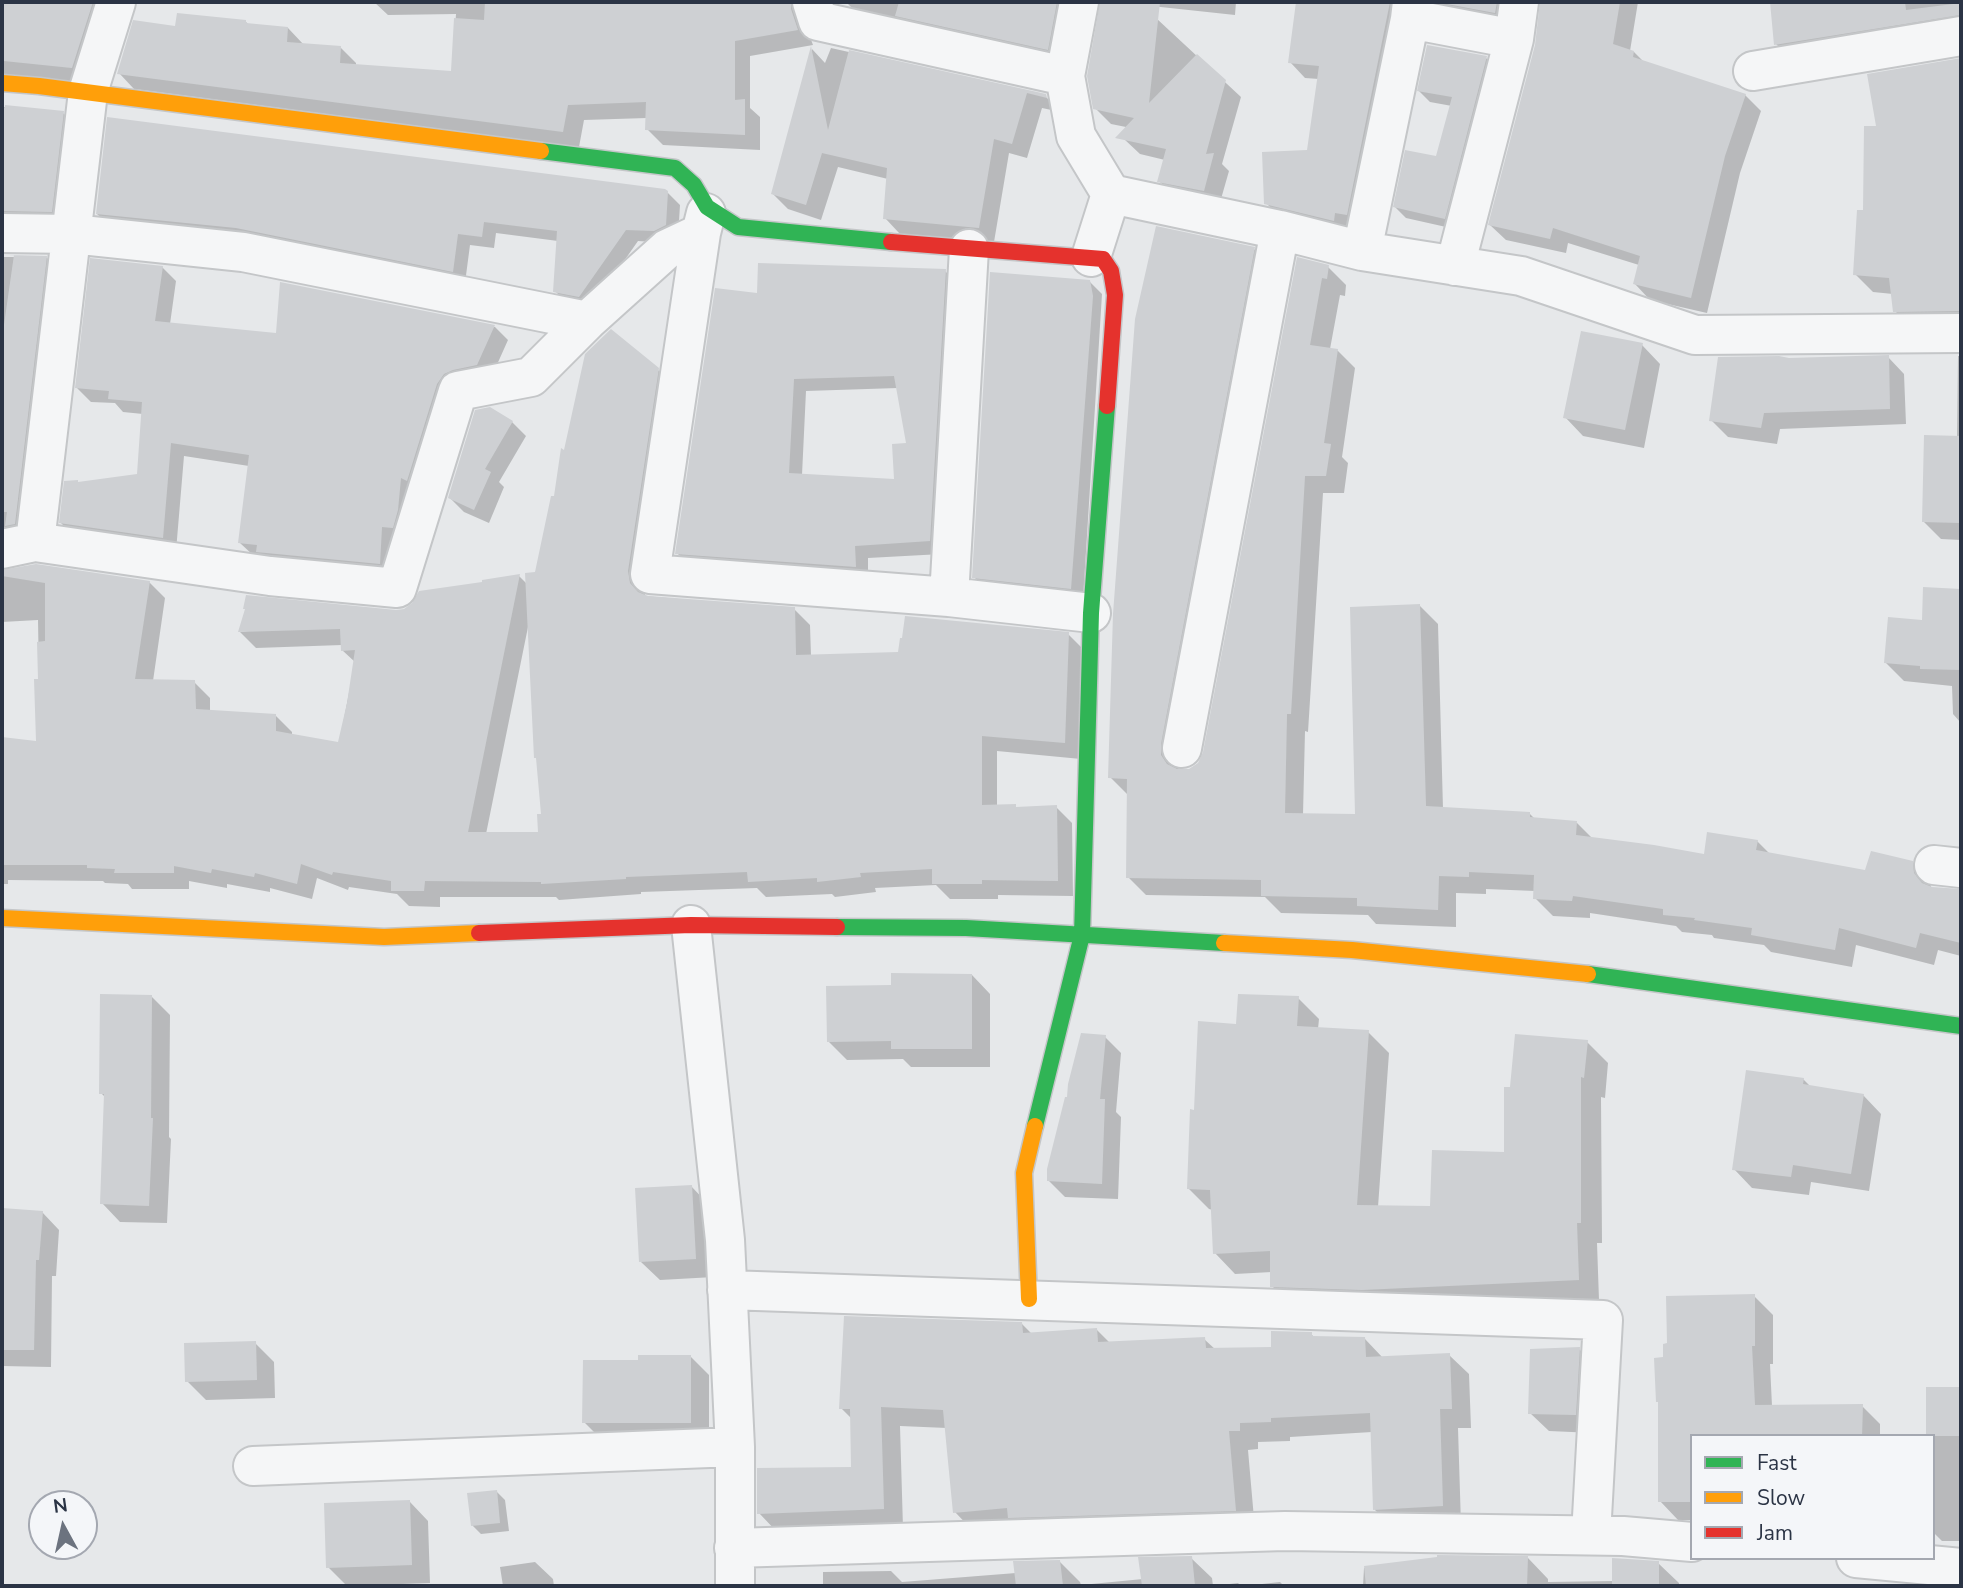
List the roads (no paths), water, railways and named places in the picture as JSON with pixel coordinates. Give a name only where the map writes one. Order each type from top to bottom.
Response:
[{"type":"street","points":[[116,2],[88,92],[72,234],[18,545],[270,576],[397,587],[458,391],[531,377],[587,321],[667,249],[704,220],[738,227],[1103,259],[1111,271],[1115,295],[1091,613],[1082,934],[1024,1173],[1029,1299]]},
{"type":"street","points":[[812,2],[818,21],[1065,76]]},
{"type":"street","points":[[1079,2],[1065,76],[1076,136],[1111,194],[1280,230],[1362,251],[1521,276],[1695,335],[1961,333]]},
{"type":"street","points":[[1455,266],[1514,39],[1519,2]]},
{"type":"street","points":[[1362,251],[1411,10],[1514,39]]},
{"type":"street","points":[[1754,71],[1961,36]]},
{"type":"street","points":[[2,83],[675,168],[694,185],[704,220],[650,574],[949,597],[1091,613]]},
{"type":"street","points":[[1091,257],[1111,194]]},
{"type":"street","points":[[1182,748],[1280,230]]},
{"type":"street","points":[[2,233],[72,234],[243,252],[587,321]]},
{"type":"street","points":[[949,597],[969,249]]},
{"type":"street","points":[[2,918],[384,937],[691,925],[966,928],[1082,934],[1352,950],[1612,976],[1961,1026]]},
{"type":"street","points":[[691,925],[724,1240],[735,1447],[735,1586]]},
{"type":"street","points":[[727,1290],[1603,1320],[1591,1535]]},
{"type":"street","points":[[253,1466],[735,1447]]},
{"type":"street","points":[[734,1548],[1285,1531],[1591,1535],[1690,1542]]},
{"type":"street","points":[[1877,1560],[1961,1568]]}]
